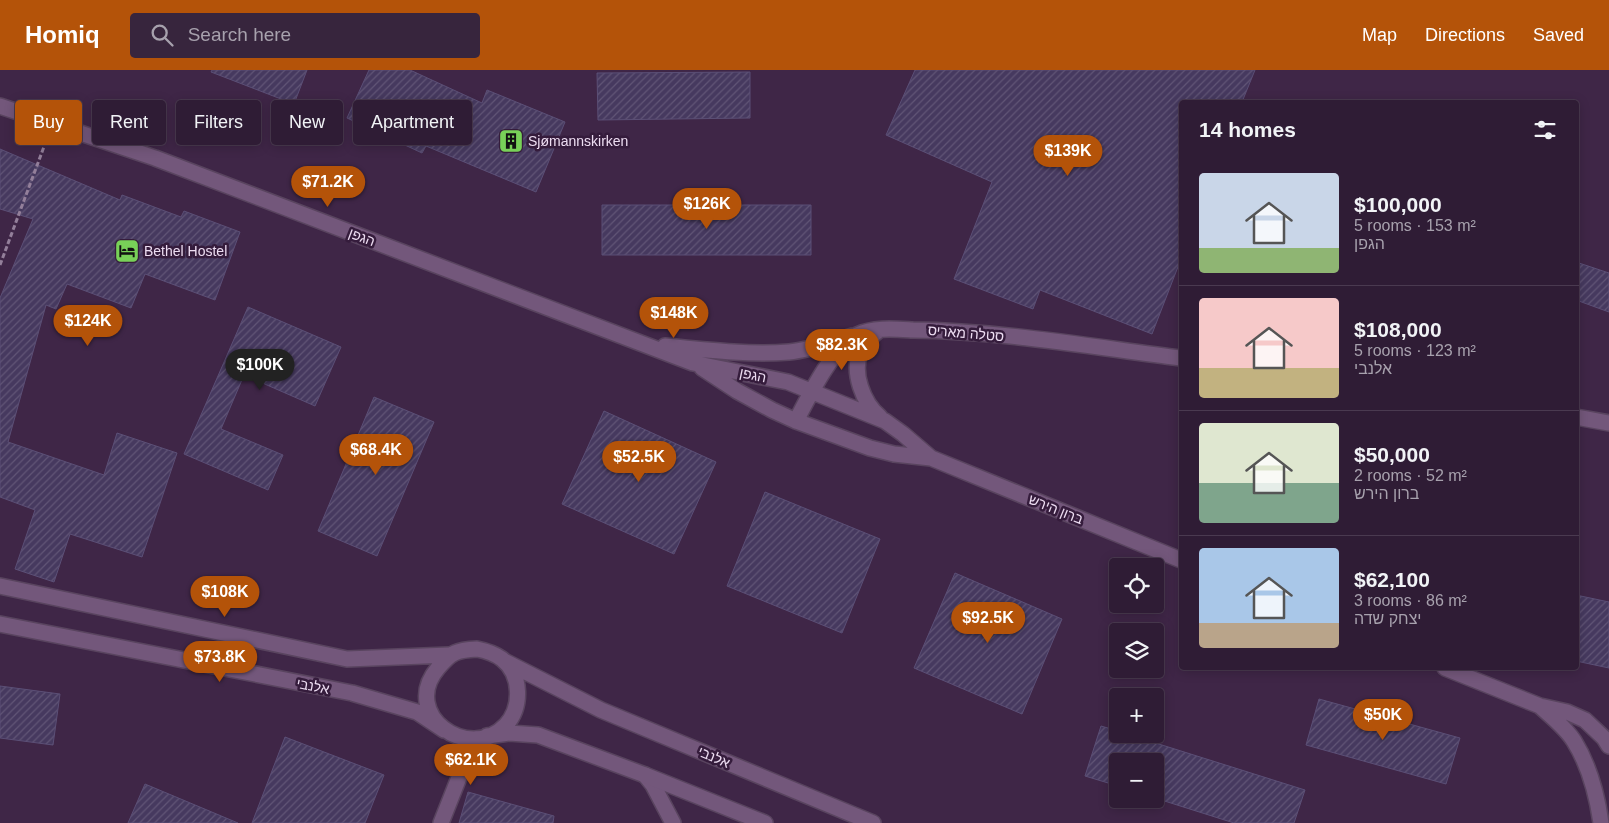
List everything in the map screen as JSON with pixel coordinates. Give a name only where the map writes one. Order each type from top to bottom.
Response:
[{"type":"street","name":"הגפן","points":[[0,106],[15,111]]},
{"type":"street","name":"הגפן","points":[[82,133],[155,158],[693,363],[788,382],[812,392]]},
{"type":"street","points":[[880,329],[865,343],[860,351],[859,382],[871,408],[886,422]]},
{"type":"street","name":"סטלה מאריס","points":[[796,421],[812,392],[847,341],[856,335],[880,329],[933,330],[993,335],[1179,358]]},
{"type":"street","points":[[644,344],[724,351],[790,352],[856,335]]},
{"type":"street","name":"הגפן","points":[[693,363],[737,391],[796,421]]},
{"type":"street","name":"ברון הירש","points":[[812,392],[886,422],[904,434],[931,458]]},
{"type":"street","points":[[1579,418],[1609,423]]},
{"type":"street","name":"ברון הירש","points":[[796,421],[870,448],[894,454],[931,458],[1179,559]]},
{"type":"street","name":"אלנבי","points":[[4,588],[347,658],[449,655],[463,650],[477,649],[491,652],[504,661],[601,710],[873,823]]},
{"type":"street","name":"אלנבי","points":[[0,624],[352,694],[417,712],[456,736],[482,738],[509,733],[538,735],[646,775],[766,823]]},
{"type":"street","points":[[444,730],[431,716],[427,707],[427,693],[430,678],[449,655]]},
{"type":"street","points":[[441,823],[460,775],[482,738],[494,734],[505,725],[513,714],[518,700],[517,686],[512,672],[504,661]]},
{"type":"street","points":[[1450,670],[1540,706],[1567,712],[1585,720],[1604,738],[1609,746]]},
{"type":"street","points":[[1540,706],[1574,740],[1588,769],[1599,806],[1601,823]]},
{"type":"street","points":[[646,775],[673,823]]},
{"type":"path","points":[[0,265],[45,145]]},
{"type":"building","points":[[212,70],[307,70],[296,100],[284,100],[211,72]]},
{"type":"building","name":"Sjømannskirken","points":[[369,70],[410,70],[482,103],[487,90],[565,122],[536,192],[426,146],[422,153],[405,145],[472,145],[472,100],[355,100]]},
{"type":"building","points":[[915,70],[1255,70],[1243,100],[1179,100],[1179,264],[1152,334],[1040,290],[1033,309],[954,279],[992,182],[886,135]]},
{"type":"building","points":[[750,72],[750,118],[598,120],[597,73]]},
{"type":"building","name":"Sjømannskirken","points":[[353,105],[353,121],[347,118]]},
{"type":"building","points":[[0,149],[120,200],[122,195],[181,217],[184,211],[240,232],[215,300],[145,274],[131,308],[67,284],[56,309],[46,305],[8,442],[104,475],[117,433],[177,453],[142,557],[70,534],[54,582],[15,569],[35,510],[0,497],[0,298],[33,219],[0,209]]},
{"type":"building","points":[[602,205],[811,205],[811,255],[602,255]]},
{"type":"building","points":[[1579,263],[1609,273],[1609,312],[1579,301]]},
{"type":"building","points":[[248,307],[341,347],[315,406],[244,375],[221,429],[283,455],[268,490],[184,454]]},
{"type":"building","points":[[374,397],[434,422],[377,556],[318,531]]},
{"type":"building","points":[[604,411],[716,462],[674,554],[562,504]]},
{"type":"building","points":[[765,492],[880,539],[842,633],[727,586]]},
{"type":"building","points":[[955,573],[1062,619],[1022,714],[914,668]]},
{"type":"building","points":[[1579,596],[1609,602],[1609,668],[1579,662]]},
{"type":"building","points":[[0,686],[60,694],[53,745],[0,738]]},
{"type":"building","points":[[1319,699],[1460,738],[1446,784],[1306,745]]},
{"type":"building","points":[[1101,726],[1109,728],[1109,743],[1156,743],[1305,790],[1294,823],[1234,823],[1164,801],[1164,753],[1109,753],[1109,783],[1085,776]]},
{"type":"building","points":[[285,737],[384,775],[365,823],[252,823]]},
{"type":"building","points":[[145,784],[238,823],[128,823]]},
{"type":"building","points":[[468,792],[554,816],[553,823],[459,823]]},
{"type":"place","name":"Sjømannskirken","points":[[511,141]]},
{"type":"place","name":"Bethel Hostel","points":[[127,251]]}]
